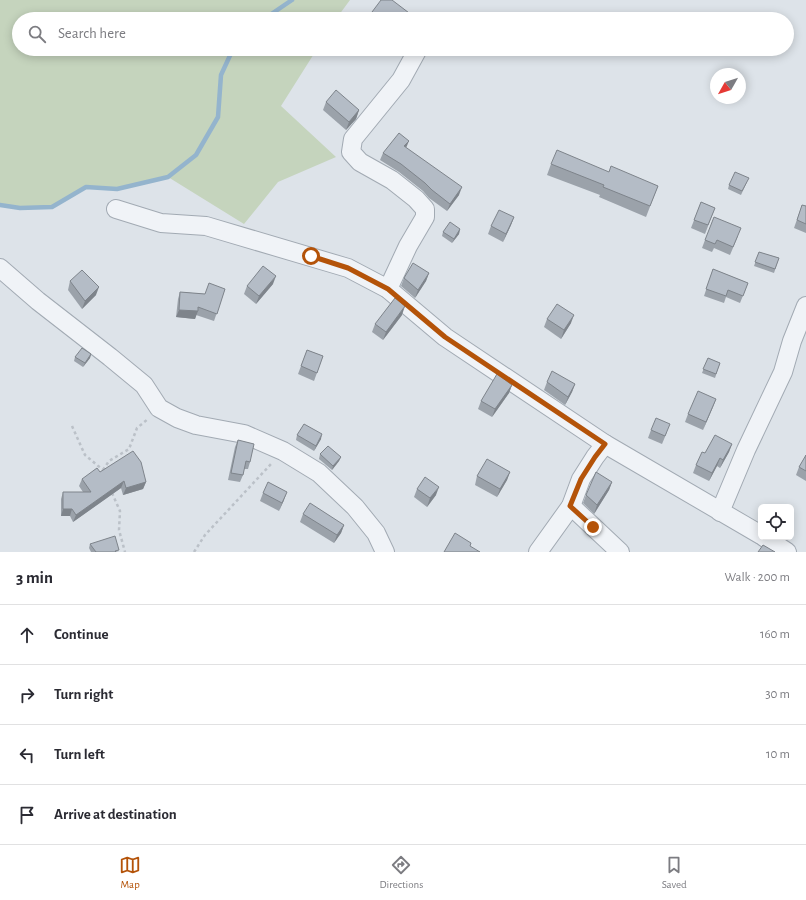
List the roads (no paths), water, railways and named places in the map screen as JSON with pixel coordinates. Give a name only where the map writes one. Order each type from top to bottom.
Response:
[{"type":"street","points":[[388,289],[408,246],[425,217],[424,209],[416,200],[392,180],[360,162],[351,152],[353,139],[401,80],[414,56]]},
{"type":"street","points":[[116,209],[161,223],[206,226],[348,268],[388,289],[445,337],[605,444],[758,533]]},
{"type":"street","points":[[0,268],[38,301],[144,385],[159,408],[177,418],[196,425],[244,434],[282,451],[319,474],[355,507],[376,533],[385,552]]},
{"type":"street","points":[[720,512],[746,450],[783,372],[799,344],[806,306]]},
{"type":"street","points":[[538,552],[570,506],[581,479],[605,444]]},
{"type":"street","points":[[570,506],[620,552]]},
{"type":"street","points":[[769,540],[787,552]]},
{"type":"waterway","points":[[274,12],[292,0]]},
{"type":"waterway","points":[[0,205],[20,208],[52,207],[86,187],[117,189],[168,177],[196,155],[218,117],[221,75],[230,56]]}]
